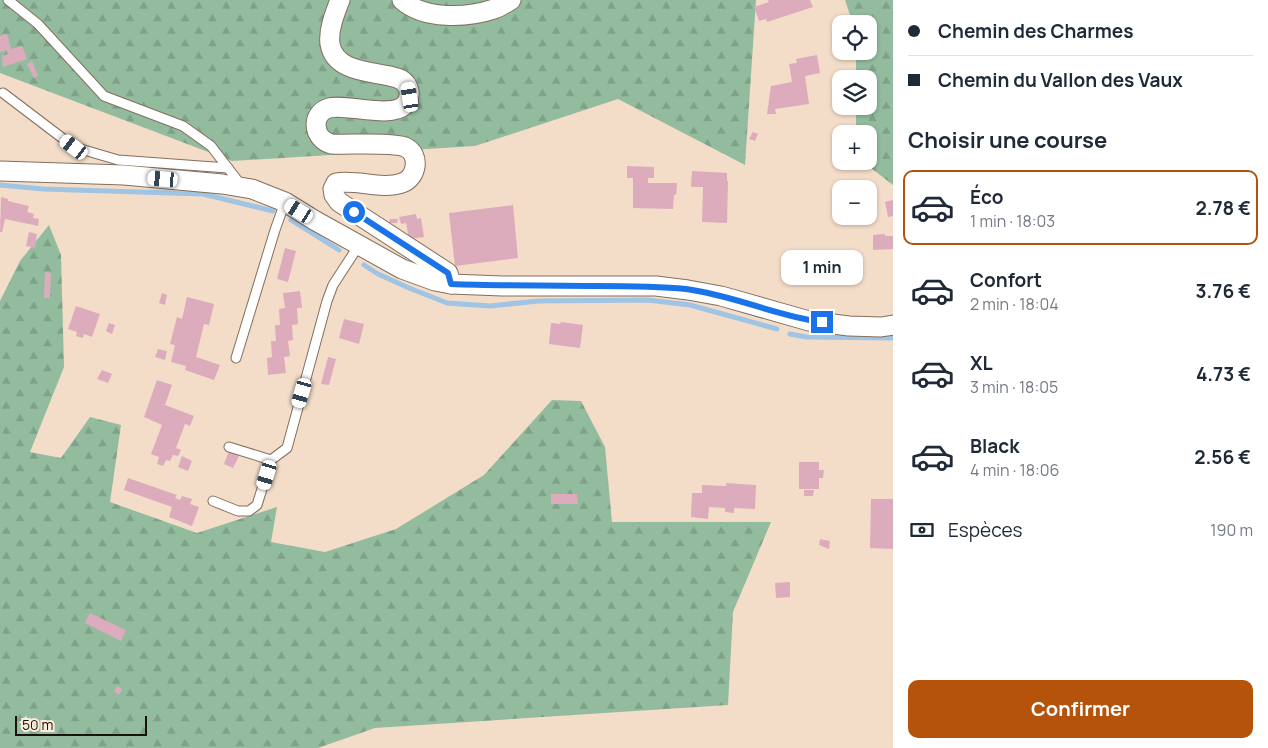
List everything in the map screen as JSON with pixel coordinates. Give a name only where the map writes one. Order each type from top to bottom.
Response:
[{"type":"street","points":[[340,0],[330,32],[330,45],[336,59],[355,70],[399,78],[408,86],[410,97],[405,105],[384,111],[330,108],[322,112],[318,118],[316,128],[318,136],[323,142],[331,144],[404,147],[412,152],[416,160],[410,178],[401,183],[386,185],[345,181],[336,183],[333,188],[334,195],[339,202],[448,273],[451,284]]},
{"type":"street","points":[[402,0],[409,6],[437,15],[459,15],[494,9],[511,0]]},
{"type":"street","points":[[0,171],[124,175],[222,184],[252,189],[285,202],[402,270],[435,281],[451,284],[502,286],[656,286],[721,296],[809,320],[849,326],[893,325]]},
{"type":"lane","points":[[8,0],[38,24],[104,96],[183,126],[211,146],[242,187]]},
{"type":"lane","points":[[3,93],[74,147],[118,160],[228,168]]},
{"type":"lane","points":[[236,358],[285,202]]},
{"type":"lane","points":[[213,501],[238,511],[249,511],[257,505],[271,460],[287,448],[333,285],[359,245]]},
{"type":"lane","points":[[229,447],[271,460]]},
{"type":"green space","points":[[0,0],[756,0],[745,165],[618,99],[475,146],[232,161],[0,73]]},
{"type":"green space","points":[[845,0],[893,0],[893,185],[874,170],[877,170],[877,125],[856,125],[856,115],[877,115],[877,70],[856,70],[856,60],[877,60],[877,15],[850,15]]},
{"type":"green space","points":[[49,225],[61,255],[64,367],[30,452],[61,458],[90,417],[121,425],[110,502],[197,533],[277,507],[271,542],[325,552],[396,529],[484,475],[552,400],[581,401],[605,447],[612,522],[771,522],[733,612],[728,705],[375,728],[318,748],[0,748],[0,301],[20,261]]},
{"type":"building","points":[[768,0],[810,0],[813,7],[767,22],[766,19],[759,21],[754,7],[769,2]]},
{"type":"building","points":[[7,34],[11,49],[22,46],[27,59],[3,67],[2,56],[8,54],[7,50],[0,52],[0,36]]},
{"type":"building","points":[[817,55],[820,73],[805,76],[809,104],[775,109],[776,114],[767,114],[771,86],[792,82],[789,64],[797,63],[796,59]]},
{"type":"building","points":[[32,61],[38,76],[34,78],[27,64]]},
{"type":"building","points":[[753,132],[758,134],[755,141],[749,139]]},
{"type":"building","points":[[627,166],[654,167],[654,178],[648,178],[648,183],[677,183],[673,209],[633,208],[633,178],[627,178]]},
{"type":"building","points":[[692,171],[727,173],[727,223],[702,222],[703,187],[691,187]]},
{"type":"building","points":[[1,197],[8,199],[8,201],[29,206],[27,212],[34,214],[33,218],[39,219],[38,226],[5,219],[2,232],[0,232]]},
{"type":"building","points":[[893,200],[893,216],[888,217],[885,202]]},
{"type":"building","points":[[513,205],[518,258],[455,266],[449,213]]},
{"type":"building","points":[[416,214],[417,219],[421,218],[424,237],[409,239],[406,223],[401,224],[399,217]]},
{"type":"building","points":[[390,219],[398,219],[397,223],[389,223]]},
{"type":"building","points":[[29,232],[37,234],[35,248],[26,246]]},
{"type":"building","points":[[885,234],[885,236],[893,236],[893,249],[873,250],[873,235]]},
{"type":"building","points":[[285,248],[296,251],[288,282],[277,279]]},
{"type":"building","points":[[45,272],[51,273],[50,298],[44,298]]},
{"type":"building","points":[[300,291],[302,308],[297,308],[298,324],[292,325],[293,340],[288,341],[290,356],[284,357],[286,373],[268,375],[267,358],[272,357],[271,341],[276,341],[275,325],[280,325],[279,309],[285,308],[283,293]]},
{"type":"building","points":[[162,293],[167,295],[165,305],[159,303]]},
{"type":"building","points":[[187,297],[214,304],[209,325],[204,324],[196,357],[220,365],[214,380],[185,370],[186,366],[171,362],[175,345],[170,344],[177,317],[182,319]]},
{"type":"building","points":[[76,306],[100,314],[92,337],[84,334],[83,338],[76,336],[77,332],[68,329]]},
{"type":"building","points":[[344,319],[364,324],[359,344],[339,338]]},
{"type":"building","points":[[561,322],[583,325],[580,348],[549,344],[551,323],[560,324]]},
{"type":"building","points":[[109,323],[115,325],[112,334],[106,331]]},
{"type":"building","points":[[158,349],[167,351],[165,360],[155,357]]},
{"type":"building","points":[[328,357],[336,359],[329,385],[321,384]]},
{"type":"building","points":[[102,370],[112,374],[108,383],[97,379]]},
{"type":"building","points":[[157,380],[172,385],[165,405],[194,416],[190,426],[185,424],[176,448],[181,450],[178,456],[173,455],[170,461],[166,460],[163,466],[157,464],[159,457],[151,454],[162,425],[144,417]]},
{"type":"building","points":[[229,451],[239,456],[233,468],[224,464]]},
{"type":"building","points":[[182,456],[192,461],[188,471],[178,467]]},
{"type":"building","points":[[799,462],[819,462],[819,470],[824,470],[823,478],[819,478],[819,489],[799,489]]},
{"type":"building","points":[[128,478],[177,495],[175,498],[180,500],[182,496],[192,499],[190,504],[199,507],[192,526],[169,517],[172,507],[124,490]]},
{"type":"building","points":[[726,483],[756,485],[755,509],[734,508],[734,513],[725,512],[725,508],[709,507],[708,519],[691,517],[692,493],[702,493],[702,485],[726,486]]},
{"type":"building","points":[[804,490],[814,490],[813,496],[804,496]]},
{"type":"building","points":[[551,494],[577,494],[578,504],[551,504]]},
{"type":"building","points":[[871,499],[893,499],[893,549],[870,548]]},
{"type":"building","points":[[820,539],[830,541],[829,549],[819,545]]},
{"type":"building","points":[[790,582],[790,597],[776,598],[775,583]]},
{"type":"building","points":[[90,613],[126,630],[121,641],[85,623]]},
{"type":"building","points":[[117,686],[122,689],[119,695],[114,691]]},
{"type":"waterway","points":[[0,185],[43,189],[203,194],[273,211]]},
{"type":"waterway","points":[[291,220],[339,250]]},
{"type":"waterway","points":[[364,265],[378,274],[447,303],[490,306],[538,301],[648,300],[690,305],[777,329]]},
{"type":"waterway","points":[[790,334],[806,337],[893,338]]},
{"type":"route","points":[[354,212],[448,273],[451,284],[502,286],[656,286],[721,296],[789,316],[822,322]]}]
